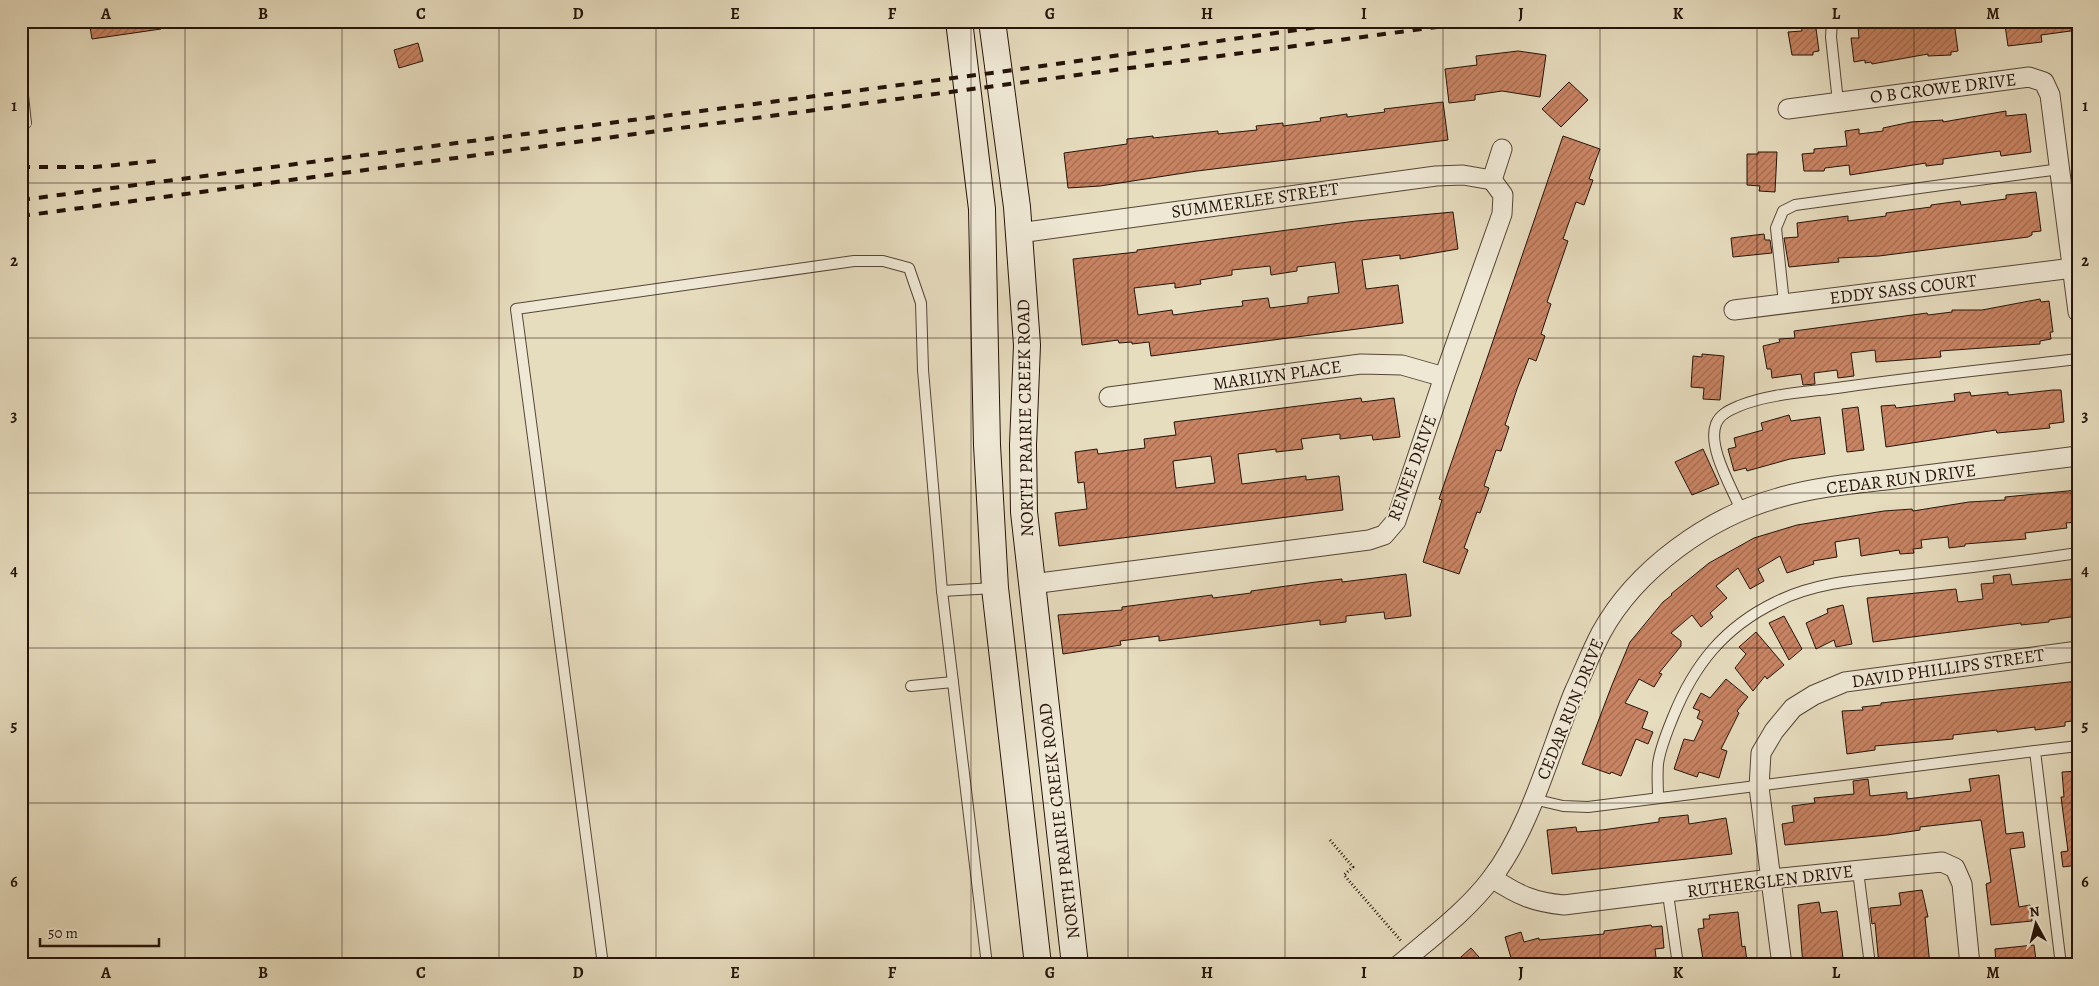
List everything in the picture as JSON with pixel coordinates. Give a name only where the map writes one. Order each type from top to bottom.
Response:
[{"type":"main road","name":"NORTH PRAIRIE CREEK ROAD","points":[[959,21],[982,209],[987,445],[995,588],[1038,965]]},
{"type":"main road","name":"NORTH PRAIRIE CREEK ROAD","points":[[992,21],[1019,233],[1027,345],[1023,445],[1024,512],[1075,965]]},
{"type":"main road","points":[[995,588],[1032,584]]},
{"type":"main road","points":[[1030,900],[1067,896]]},
{"type":"street","name":"O B CROWE DRIVE","points":[[1788,110],[2028,77],[2044,82],[2050,95],[2078,312]]},
{"type":"street","points":[[1492,180],[1502,149]]},
{"type":"street","name":"SUMMERLEE STREET","points":[[1019,233],[1436,176],[1463,175],[1492,180]]},
{"type":"street","name":"RENEE DRIVE","points":[[1032,584],[1369,540],[1384,535],[1396,521],[1444,377],[1502,214],[1502,195],[1492,180]]},
{"type":"street","name":"EDDY SASS COURT","points":[[1734,310],[2073,268]]},
{"type":"street","name":"MARILYN PLACE","points":[[1109,397],[1361,364],[1402,365],[1444,377]]},
{"type":"street","name":"CEDAR RUN DRIVE","points":[[1400,965],[1474,899],[1492,878],[1512,846],[1533,799],[1586,664],[1602,632],[1622,603],[1648,573],[1677,549],[1705,529],[1741,510],[1779,497],[1827,487],[2078,456]]},
{"type":"street","name":"DAVID PHILLIPS STREET","points":[[1782,965],[1759,787],[1761,753],[1774,731],[1793,708],[1814,695],[1845,682],[2078,650]]},
{"type":"street","name":"RUTHERGLEN DRIVE","points":[[1492,878],[1521,897],[1539,903],[1564,905],[1668,894],[1771,879],[1942,862],[1955,868],[1962,884],[1970,965]]},
{"type":"lane","points":[[1832,21],[1831,37],[1838,102]]},
{"type":"lane","points":[[21,78],[26,123],[21,124]]},
{"type":"lane","points":[[1784,303],[1776,228],[1783,211],[1795,205],[2060,169]]},
{"type":"lane","points":[[604,965],[516,309],[854,261],[883,261],[909,268],[921,303],[923,370],[942,591],[988,965]]},
{"type":"lane","points":[[1741,510],[1715,449],[1714,436],[1716,424],[1722,415],[1740,406],[1781,395],[2078,359]]},
{"type":"lane","points":[[1658,798],[1658,763],[1666,735],[1681,698],[1697,667],[1717,643],[1745,620],[1776,601],[1804,590],[1852,581],[2078,553]]},
{"type":"lane","points":[[942,591],[995,588]]},
{"type":"lane","points":[[911,686],[953,682]]},
{"type":"lane","points":[[1533,799],[1563,806],[1588,807],[2078,746]]},
{"type":"lane","points":[[2035,751],[2061,965]]},
{"type":"lane","points":[[1858,870],[1870,965]]},
{"type":"lane","points":[[1668,894],[1678,965]]},
{"type":"path","points":[[1330,840],[1353,867],[1344,875],[1393,931]]},
{"type":"building","points":[[89,21],[161,21],[161,29],[92,39]]},
{"type":"building","points":[[1801,21],[1815,21],[1819,51],[1813,52],[1813,55],[1792,55],[1788,32],[1802,31]]},
{"type":"building","points":[[1886,21],[1954,21],[1958,51],[1951,52],[1951,55],[1928,56],[1928,54],[1872,64],[1871,62],[1865,63],[1865,60],[1854,62],[1851,38],[1859,38],[1858,27]]},
{"type":"building","points":[[2026,21],[2078,21],[2078,30],[2041,35],[2042,42],[2008,46],[2005,25]]},
{"type":"building","points":[[418,43],[423,61],[399,68],[394,50]]},
{"type":"building","points":[[1518,51],[1546,55],[1540,97],[1502,91],[1475,95],[1475,100],[1449,103],[1445,69],[1477,65],[1476,56]]},
{"type":"building","points":[[1569,82],[1588,100],[1561,127],[1542,109]]},
{"type":"building","points":[[1443,102],[1448,140],[1197,171],[1100,186],[1068,188],[1064,153],[1127,144],[1127,139],[1218,131],[1218,134],[1257,130],[1256,126],[1283,123],[1283,126],[1321,121],[1320,118],[1347,114],[1347,117],[1385,112],[1384,109]]},
{"type":"building","points":[[2006,111],[2006,116],[2026,114],[2031,152],[2001,156],[2000,151],[1943,159],[1943,164],[1926,166],[1926,163],[1850,175],[1849,165],[1825,168],[1824,171],[1804,171],[1802,154],[1814,153],[1814,149],[1847,146],[1845,131],[1859,129],[1859,134],[1883,131],[1883,128],[1911,122],[1943,120],[1943,122]]},
{"type":"building","points":[[1563,136],[1600,149],[1589,179],[1593,180],[1584,205],[1576,202],[1563,239],[1568,241],[1547,302],[1551,304],[1541,334],[1545,336],[1536,361],[1529,358],[1517,389],[1505,425],[1509,427],[1501,451],[1496,450],[1484,486],[1489,488],[1480,513],[1477,512],[1464,548],[1468,550],[1459,574],[1423,562],[1442,500],[1439,499]]},
{"type":"building","points":[[1758,152],[1777,152],[1775,192],[1759,191],[1760,186],[1747,185],[1747,154],[1758,154]]},
{"type":"building","points":[[2036,192],[2041,231],[2032,232],[2032,235],[2028,237],[1879,256],[1838,258],[1839,262],[1789,267],[1784,238],[1798,237],[1797,223],[1848,216],[1848,221],[1886,216],[1886,213],[1931,207],[1931,205],[1960,201],[1961,205],[2006,199],[2006,195]]},
{"type":"building","points":[[1453,212],[1458,249],[1400,259],[1400,255],[1362,260],[1366,289],[1398,285],[1403,323],[1151,356],[1149,342],[1132,344],[1132,342],[1119,343],[1118,340],[1082,345],[1073,259],[1137,252],[1137,250],[1356,221]],"holes":[[[1335,262],[1339,293],[1308,297],[1308,303],[1270,308],[1268,298],[1242,301],[1243,306],[1173,315],[1172,310],[1138,315],[1134,288],[1175,283],[1175,288],[1201,284],[1200,280],[1232,275],[1232,270],[1270,266],[1271,275],[1297,271],[1297,267]]]},
{"type":"building","points":[[1764,234],[1765,240],[1770,240],[1772,253],[1733,257],[1731,238]]},
{"type":"building","points":[[2040,299],[2041,302],[2049,301],[2053,332],[2050,332],[2051,339],[2040,341],[2040,344],[1940,351],[1941,357],[1876,362],[1875,350],[1851,353],[1854,376],[1838,378],[1837,370],[1814,373],[1815,384],[1803,385],[1801,374],[1772,378],[1771,369],[1767,369],[1763,346],[1780,342],[1779,339],[1795,338],[1794,331],[1927,313],[1928,315],[1952,312],[1952,310],[1982,310]]},
{"type":"building","points":[[1702,354],[1724,356],[1720,400],[1703,399],[1704,388],[1691,387],[1693,356],[1702,357]]},
{"type":"building","points":[[2061,390],[2064,422],[2049,424],[2050,428],[1997,433],[1996,430],[1886,447],[1881,406],[1895,405],[1896,408],[1955,401],[1954,394],[1970,392],[1971,396],[2008,392],[2008,395]]},
{"type":"building","points":[[1361,398],[1362,402],[1394,398],[1400,437],[1373,440],[1372,435],[1340,439],[1340,434],[1301,439],[1303,449],[1276,452],[1276,449],[1238,454],[1242,484],[1306,476],[1306,480],[1339,476],[1343,510],[1059,546],[1055,513],[1087,509],[1084,482],[1078,483],[1075,452],[1097,449],[1098,454],[1145,448],[1144,439],[1176,435],[1174,422]],"holes":[[[1211,456],[1215,483],[1176,488],[1173,461]]]},
{"type":"building","points":[[1858,407],[1864,450],[1847,452],[1842,409]]},
{"type":"building","points":[[1789,415],[1791,421],[1820,417],[1825,454],[1790,459],[1747,471],[1746,468],[1734,471],[1728,449],[1736,447],[1734,438],[1763,430],[1761,423]]},
{"type":"building","points":[[1703,449],[1719,484],[1692,495],[1675,462]]},
{"type":"building","points":[[2078,490],[2078,522],[2066,523],[2067,528],[2025,533],[2026,539],[1965,544],[1965,546],[1949,548],[1948,537],[1921,540],[1922,548],[1913,549],[1914,553],[1900,554],[1899,550],[1861,556],[1859,538],[1835,542],[1837,557],[1813,561],[1814,564],[1787,573],[1780,556],[1758,569],[1764,581],[1750,589],[1738,568],[1716,586],[1727,598],[1710,613],[1713,617],[1701,627],[1692,615],[1671,633],[1681,641],[1681,646],[1659,673],[1662,674],[1654,687],[1639,679],[1625,703],[1648,712],[1642,728],[1653,732],[1648,744],[1636,739],[1621,776],[1582,764],[1630,642],[1671,594],[1709,563],[1754,538],[1797,525],[1884,511],[1912,509],[1913,511],[1969,502],[2005,500],[2005,497]]},
{"type":"building","points":[[1406,574],[1411,616],[1385,619],[1384,612],[1346,616],[1346,622],[1320,625],[1320,620],[1159,641],[1159,636],[1120,641],[1121,645],[1063,654],[1058,615],[1122,610],[1122,607],[1212,595],[1213,598],[1316,582],[1342,579],[1342,582]]},
{"type":"building","points":[[2010,574],[2012,585],[2071,579],[2073,594],[2078,594],[2078,616],[2049,620],[2049,622],[2021,625],[2021,623],[1873,642],[1867,598],[1956,589],[1958,602],[1983,599],[1981,584],[1994,583],[1993,576]]},
{"type":"building","points":[[1843,605],[1852,644],[1836,647],[1834,640],[1816,649],[1806,623],[1828,613],[1827,609]]},
{"type":"building","points":[[1784,616],[1802,649],[1789,660],[1769,623]]},
{"type":"building","points":[[1756,632],[1784,665],[1767,679],[1765,676],[1753,691],[1735,668],[1746,654],[1739,647]]},
{"type":"building","points":[[1726,679],[1748,697],[1737,711],[1739,713],[1721,749],[1727,751],[1719,778],[1699,772],[1697,777],[1674,769],[1684,739],[1694,741],[1703,721],[1697,718],[1700,711],[1693,708],[1701,693],[1710,698]]},
{"type":"building","points":[[2078,681],[2078,720],[2065,722],[2065,726],[2035,730],[2035,727],[1953,735],[1953,739],[1875,746],[1875,750],[1847,754],[1842,711],[1863,710],[1862,707],[1881,705],[1881,703]]},
{"type":"building","points":[[2078,771],[2078,865],[2063,867],[2061,852],[2068,851],[2061,797],[2064,797],[2062,772]]},
{"type":"building","points":[[1999,775],[2006,834],[2023,832],[2025,847],[2010,849],[2019,907],[2030,905],[2032,921],[1991,925],[1986,884],[1991,882],[1981,820],[1920,827],[1920,830],[1887,835],[1785,845],[1782,824],[1794,822],[1792,806],[1815,803],[1814,798],[1854,794],[1853,781],[1868,779],[1870,796],[1907,792],[1907,799],[1971,791],[1969,779]]},
{"type":"building","points":[[1688,815],[1689,824],[1726,818],[1732,854],[1552,874],[1547,830],[1576,827],[1577,832],[1602,830],[1659,822],[1659,818]]},
{"type":"building","points":[[1922,890],[1928,917],[1925,917],[1930,965],[1879,965],[1875,923],[1872,924],[1870,908],[1901,905],[1899,893]]},
{"type":"building","points":[[1819,902],[1821,913],[1837,911],[1843,958],[1830,960],[1831,965],[1803,965],[1798,905]]},
{"type":"building","points":[[1738,912],[1742,947],[1745,946],[1747,961],[1741,962],[1742,965],[1704,965],[1698,929],[1704,928],[1703,919],[1710,919],[1709,915]]},
{"type":"building","points":[[1651,925],[1652,927],[1662,926],[1664,948],[1655,949],[1657,965],[1513,965],[1505,937],[1521,932],[1524,942],[1539,938],[1539,940],[1604,934],[1604,931]]},
{"type":"building","points":[[2034,945],[2036,960],[2019,962],[2019,965],[1996,965],[1995,949]]},
{"type":"building","points":[[1471,948],[1486,965],[1452,965]]},
{"type":"railway","points":[[21,200],[999,72],[1361,21]]},
{"type":"railway","points":[[21,216],[1482,21]]},
{"type":"railway","points":[[21,167],[95,167],[157,161]]}]
